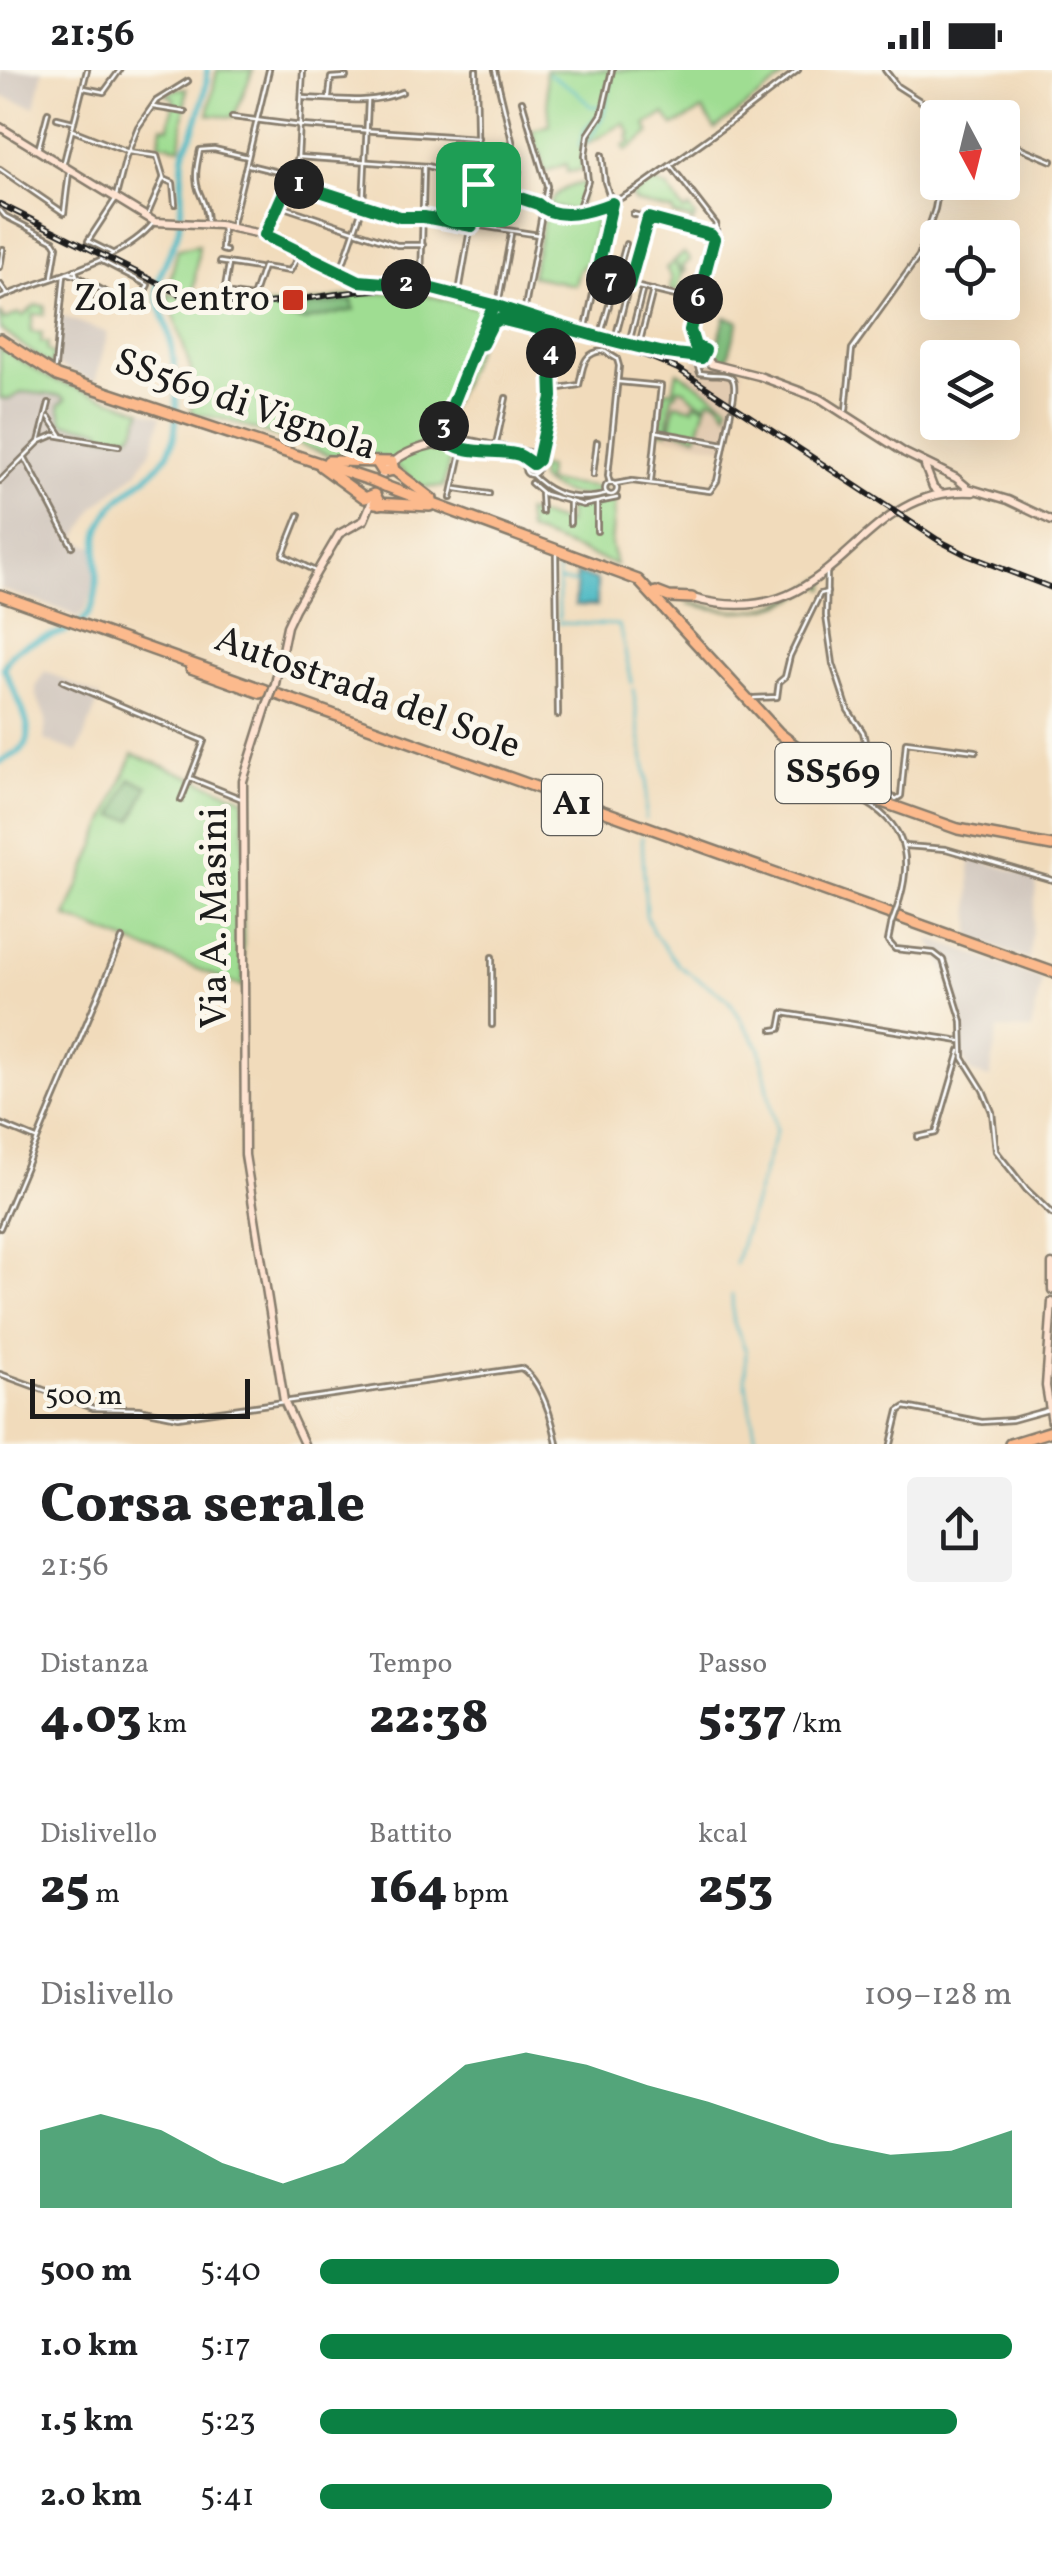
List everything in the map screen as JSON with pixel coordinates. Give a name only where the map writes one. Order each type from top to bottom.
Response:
[{"type":"highway","name":"SS569 di Vignola","points":[[1,336],[55,372],[86,384],[385,486],[449,503],[625,574],[649,588],[762,717],[845,781],[882,802],[928,820],[977,834],[1052,845]]},
{"type":"highway","points":[[301,455],[387,467],[449,503]]},
{"type":"highway","points":[[301,455],[373,500],[449,503]]},
{"type":"highway","name":"SS569","points":[[649,588],[666,597],[692,598]]},
{"type":"highway","name":"Autostrada del Sole","points":[[0,597],[1052,975]]},
{"type":"highway","points":[[680,624],[676,604],[692,598]]},
{"type":"highway","points":[[1010,1444],[1052,1434]]},
{"type":"highway","points":[[1029,1444],[1052,1434]]},
{"type":"main road","points":[[0,128],[151,219],[169,224],[207,223],[265,235],[368,283],[421,286],[458,294],[600,338],[669,353],[697,353],[711,364],[771,380],[821,399],[980,493]]},
{"type":"main road","points":[[387,467],[441,439],[495,306]]},
{"type":"main road","points":[[922,462],[936,491],[941,493]]},
{"type":"main road","name":"Via A. Masini","points":[[304,1444],[284,1401],[244,1155],[245,774],[275,684],[287,626],[340,534],[364,520],[387,467]]},
{"type":"main road","points":[[938,470],[945,480],[941,493]]},
{"type":"main road","points":[[692,598],[735,606],[767,604],[797,592],[924,492],[930,479]]},
{"type":"main road","points":[[908,504],[941,493],[980,493],[1008,500],[1052,521]]},
{"type":"main road","points":[[1052,1264],[1052,1290]]},
{"type":"main road","points":[[1050,1416],[1046,1386],[1052,1302]]},
{"type":"street","points":[[0,170],[64,213],[72,130],[87,70]]},
{"type":"street","points":[[82,88],[104,92],[120,70]]},
{"type":"street","points":[[224,250],[269,70]]},
{"type":"street","points":[[265,235],[298,157],[304,70]]},
{"type":"street","points":[[458,294],[478,184],[476,70]]},
{"type":"street","points":[[494,70],[519,170],[515,196]]},
{"type":"street","points":[[581,216],[580,204],[588,181],[588,136],[602,114],[612,70]]},
{"type":"street","points":[[298,157],[424,166],[545,208],[581,216],[612,203],[670,165],[798,70]]},
{"type":"street","points":[[885,70],[897,86],[920,100]]},
{"type":"street","points":[[329,99],[330,78],[346,78]]},
{"type":"street","points":[[164,180],[160,181],[148,230],[112,253],[104,253],[88,242],[115,200],[138,127],[152,106],[173,88],[188,82]]},
{"type":"street","points":[[303,98],[368,101],[402,92]]},
{"type":"street","points":[[340,273],[362,206],[368,101]]},
{"type":"street","points":[[522,101],[547,183],[524,314]]},
{"type":"street","points":[[152,106],[185,112]]},
{"type":"street","points":[[38,152],[48,112]]},
{"type":"street","points":[[232,117],[302,126],[478,138]]},
{"type":"street","points":[[57,118],[74,122]]},
{"type":"street","points":[[72,130],[128,152],[157,156],[164,180]]},
{"type":"street","points":[[1020,148],[1052,161]]},
{"type":"street","points":[[207,223],[196,173],[200,150],[214,149],[249,158]]},
{"type":"street","points":[[585,334],[612,203],[602,156]]},
{"type":"street","points":[[247,165],[400,217],[424,217],[537,237]]},
{"type":"street","points":[[670,165],[716,224],[690,330],[700,373],[728,374],[733,378],[733,401]]},
{"type":"street","points":[[421,286],[424,166]]},
{"type":"street","points":[[164,180],[173,183],[175,204]]},
{"type":"street","points":[[846,413],[852,349],[922,251],[935,200]]},
{"type":"street","points":[[278,205],[397,244],[423,245]]},
{"type":"street","points":[[0,210],[54,241],[57,246],[52,277]]},
{"type":"street","points":[[633,214],[714,236]]},
{"type":"street","points":[[615,341],[648,218]]},
{"type":"street","points":[[495,306],[512,233]]},
{"type":"street","points":[[600,338],[626,244]]},
{"type":"street","points":[[0,268],[3,249]]},
{"type":"street","points":[[220,262],[290,271],[300,252]]},
{"type":"street","points":[[0,298],[75,270],[104,253]]},
{"type":"street","points":[[99,259],[148,285],[144,291]]},
{"type":"street","points":[[229,264],[226,294],[255,296],[261,269]]},
{"type":"street","points":[[75,270],[77,276]]},
{"type":"street","points":[[65,273],[129,305]]},
{"type":"street","points":[[55,367],[65,273]]},
{"type":"street","points":[[596,277],[684,298],[695,311]]},
{"type":"street","points":[[0,284],[8,294]]},
{"type":"street","points":[[88,305],[95,286]]},
{"type":"street","points":[[638,346],[654,290]]},
{"type":"street","points":[[628,344],[642,292]]},
{"type":"street","points":[[478,346],[497,320],[547,332],[551,339],[551,390],[538,457],[534,468],[526,473],[524,458]]},
{"type":"street","points":[[441,439],[462,448],[518,455],[534,468],[538,482],[548,490],[578,498],[614,495],[614,485],[608,476],[617,359],[600,351],[586,357],[579,385],[551,390]]},
{"type":"street","points":[[618,382],[661,386],[651,483]]},
{"type":"street","points":[[495,446],[506,398]]},
{"type":"street","points":[[39,442],[49,404]]},
{"type":"street","points":[[599,496],[622,482],[710,492],[717,481],[731,411]]},
{"type":"street","points":[[48,415],[53,428],[62,436]]},
{"type":"street","points":[[656,432],[724,444]]},
{"type":"street","points":[[0,481],[49,436],[119,446]]},
{"type":"street","points":[[456,437],[538,457]]},
{"type":"street","points":[[449,503],[464,439]]},
{"type":"street","points":[[593,475],[598,442]]},
{"type":"street","points":[[25,458],[72,546]]},
{"type":"street","points":[[525,468],[534,468]]},
{"type":"street","points":[[531,483],[541,492],[583,505],[617,498]]},
{"type":"street","points":[[453,489],[489,494]]},
{"type":"street","points":[[605,489],[608,494]]},
{"type":"street","points":[[541,492],[542,512]]},
{"type":"street","points":[[570,501],[570,523]]},
{"type":"street","points":[[596,502],[598,531]]},
{"type":"street","points":[[299,514],[282,555],[317,572]]},
{"type":"street","points":[[556,554],[558,715]]},
{"type":"street","points":[[827,570],[826,616],[833,664],[848,710],[863,732],[875,787],[896,798],[901,796],[906,742],[976,751]]},
{"type":"street","points":[[754,698],[777,698],[790,656],[820,594],[828,592]]},
{"type":"street","points":[[63,681],[204,741],[181,800]]},
{"type":"street","points":[[190,778],[243,800]]},
{"type":"street","points":[[858,798],[884,812],[905,846],[904,888],[888,941],[895,950],[934,953],[943,960],[960,1009],[961,1050],[936,1132],[918,1137]]},
{"type":"street","points":[[905,846],[946,850],[1052,880]]},
{"type":"street","points":[[0,1228],[122,939]]},
{"type":"street","points":[[492,958],[492,1025]]},
{"type":"street","points":[[773,1030],[780,1029],[783,1013],[962,1042]]},
{"type":"street","points":[[961,1050],[989,1104],[999,1158],[1052,1214]]},
{"type":"street","points":[[0,1124],[37,1140]]},
{"type":"street","points":[[0,1374],[93,1408],[140,1409],[178,1417],[521,1368],[530,1374],[552,1422],[557,1444]]},
{"type":"street","points":[[891,1444],[899,1412],[905,1408],[982,1422],[1050,1416]]},
{"type":"shaded area","points":[[0,70],[43,70],[35,107],[0,96]]},
{"type":"shaded area","points":[[59,315],[108,333],[95,382],[55,364]]},
{"type":"shaded area","points":[[696,356],[743,370],[726,448],[665,436],[677,371],[689,377]]},
{"type":"shaded area","points":[[23,392],[61,396],[66,399],[64,402],[136,427],[142,410],[161,416],[153,447],[137,472],[95,507],[77,538],[96,547],[96,565],[92,594],[76,618],[0,589],[0,398]]},
{"type":"shaded area","points":[[45,671],[100,697],[78,752],[44,740],[46,719],[36,686]]},
{"type":"shaded area","points":[[970,857],[1037,878],[1029,960],[971,938]]},
{"type":"shaded area","points":[[928,938],[1042,979],[1031,1030],[998,1029],[990,1078],[971,1073],[961,1055],[962,1018],[939,955]]},
{"type":"green space","points":[[217,70],[253,70],[234,117],[208,115]]},
{"type":"green space","points":[[545,70],[780,70],[785,77],[715,129],[703,110],[674,126],[664,114],[646,125],[650,133],[626,151],[623,146],[631,142],[631,134],[624,123],[582,147],[582,170],[567,172],[566,164],[544,172],[532,130],[550,125]]},
{"type":"green space","points":[[187,88],[180,147],[159,143],[162,126],[169,127],[174,98],[166,95]]},
{"type":"green space","points":[[653,182],[668,188],[684,211],[689,208],[695,217],[692,224],[690,219],[673,215],[673,211],[635,202],[631,196]]},
{"type":"green space","points":[[586,183],[577,212],[549,206],[563,190]]},
{"type":"green space","points":[[546,209],[576,216],[599,209],[588,261],[579,271],[575,285],[531,276]]},
{"type":"green space","points":[[199,245],[193,296],[169,284],[178,249]]},
{"type":"green space","points":[[684,253],[690,260],[683,266],[684,272],[675,263],[682,274],[677,292],[670,290],[672,278],[666,268]]},
{"type":"green space","points":[[393,292],[431,296],[491,311],[449,408],[426,440],[411,451],[453,447],[443,487],[422,487],[397,467],[329,455],[226,420],[191,413],[191,370],[167,293],[210,308],[283,308]]},
{"type":"green space","points":[[352,300],[354,310],[303,321],[288,317],[290,309]]},
{"type":"green space","points":[[36,305],[45,306],[44,315],[33,314],[31,332],[42,333],[41,342],[48,343],[47,350],[54,354],[51,366],[0,329],[0,312],[4,320],[19,313],[23,316]]},
{"type":"green space","points":[[725,317],[739,321],[726,363],[713,360]]},
{"type":"green space","points":[[0,348],[51,379],[142,410],[136,427],[130,435],[102,436],[101,429],[63,423],[59,405],[66,399],[61,396],[23,392],[9,399],[0,398]]},
{"type":"green space","points":[[677,371],[728,405],[727,413],[718,401],[709,399],[707,404],[703,403],[677,388],[672,396],[667,432],[659,431],[665,390],[673,391]]},
{"type":"green space","points":[[694,403],[706,406],[697,436],[670,429],[675,404],[693,408]]},
{"type":"green space","points":[[539,467],[547,468],[546,482],[601,488],[603,480],[606,483],[598,494],[568,493],[540,480]]},
{"type":"green space","points":[[615,500],[611,545],[616,565],[528,531],[526,512],[568,524],[568,502],[588,506]]},
{"type":"green space","points":[[827,579],[825,589],[818,585],[787,602],[771,607],[748,610],[781,602]]},
{"type":"green space","points":[[133,754],[244,798],[243,987],[66,917]]},
{"type":"green space","points":[[130,779],[148,786],[133,819],[114,816]]},
{"type":"water","points":[[577,573],[597,581],[597,606],[575,605]]},
{"type":"waterway","points":[[0,762],[21,750],[28,737],[25,718],[4,668],[10,656],[31,642],[70,629],[89,613],[96,591],[97,545],[102,524],[117,502],[157,467],[171,446],[176,421],[175,374],[157,289],[178,232],[184,153],[201,107],[207,70]]},
{"type":"waterway","points":[[549,74],[576,91],[590,106],[602,107]]},
{"type":"waterway","points":[[587,142],[603,118],[611,81]]},
{"type":"waterway","points":[[579,146],[585,129],[598,119]]},
{"type":"waterway","points":[[558,562],[559,619]]},
{"type":"waterway","points":[[560,581],[576,583]]},
{"type":"waterway","points":[[559,623],[619,625],[632,683]]},
{"type":"waterway","points":[[633,689],[647,781],[645,819]]},
{"type":"waterway","points":[[642,837],[646,915],[653,932],[679,966],[728,999],[760,1049],[776,1131],[735,1264]]},
{"type":"waterway","points":[[732,1295],[733,1321],[746,1351],[745,1379],[757,1444]]},
{"type":"railway","points":[[0,204],[188,298],[239,304],[367,290],[427,292],[641,354],[678,369],[938,540],[1052,588]]},
{"type":"place","name":"Zola Centro","points":[[293,300]]},
{"type":"route","points":[[478,184],[472,226],[400,217],[289,181],[265,235],[359,281],[421,286],[494,305],[479,339],[476,345],[445,424],[444,434],[448,441],[463,449],[518,455],[533,464],[538,460],[552,397],[550,336],[544,330],[500,319],[494,321],[482,344],[476,345],[494,305],[600,338],[669,353],[692,353],[701,358],[705,350],[695,346],[690,330],[714,239],[648,218],[629,285],[596,277],[612,203],[581,216],[544,210],[538,204],[478,184]]}]
